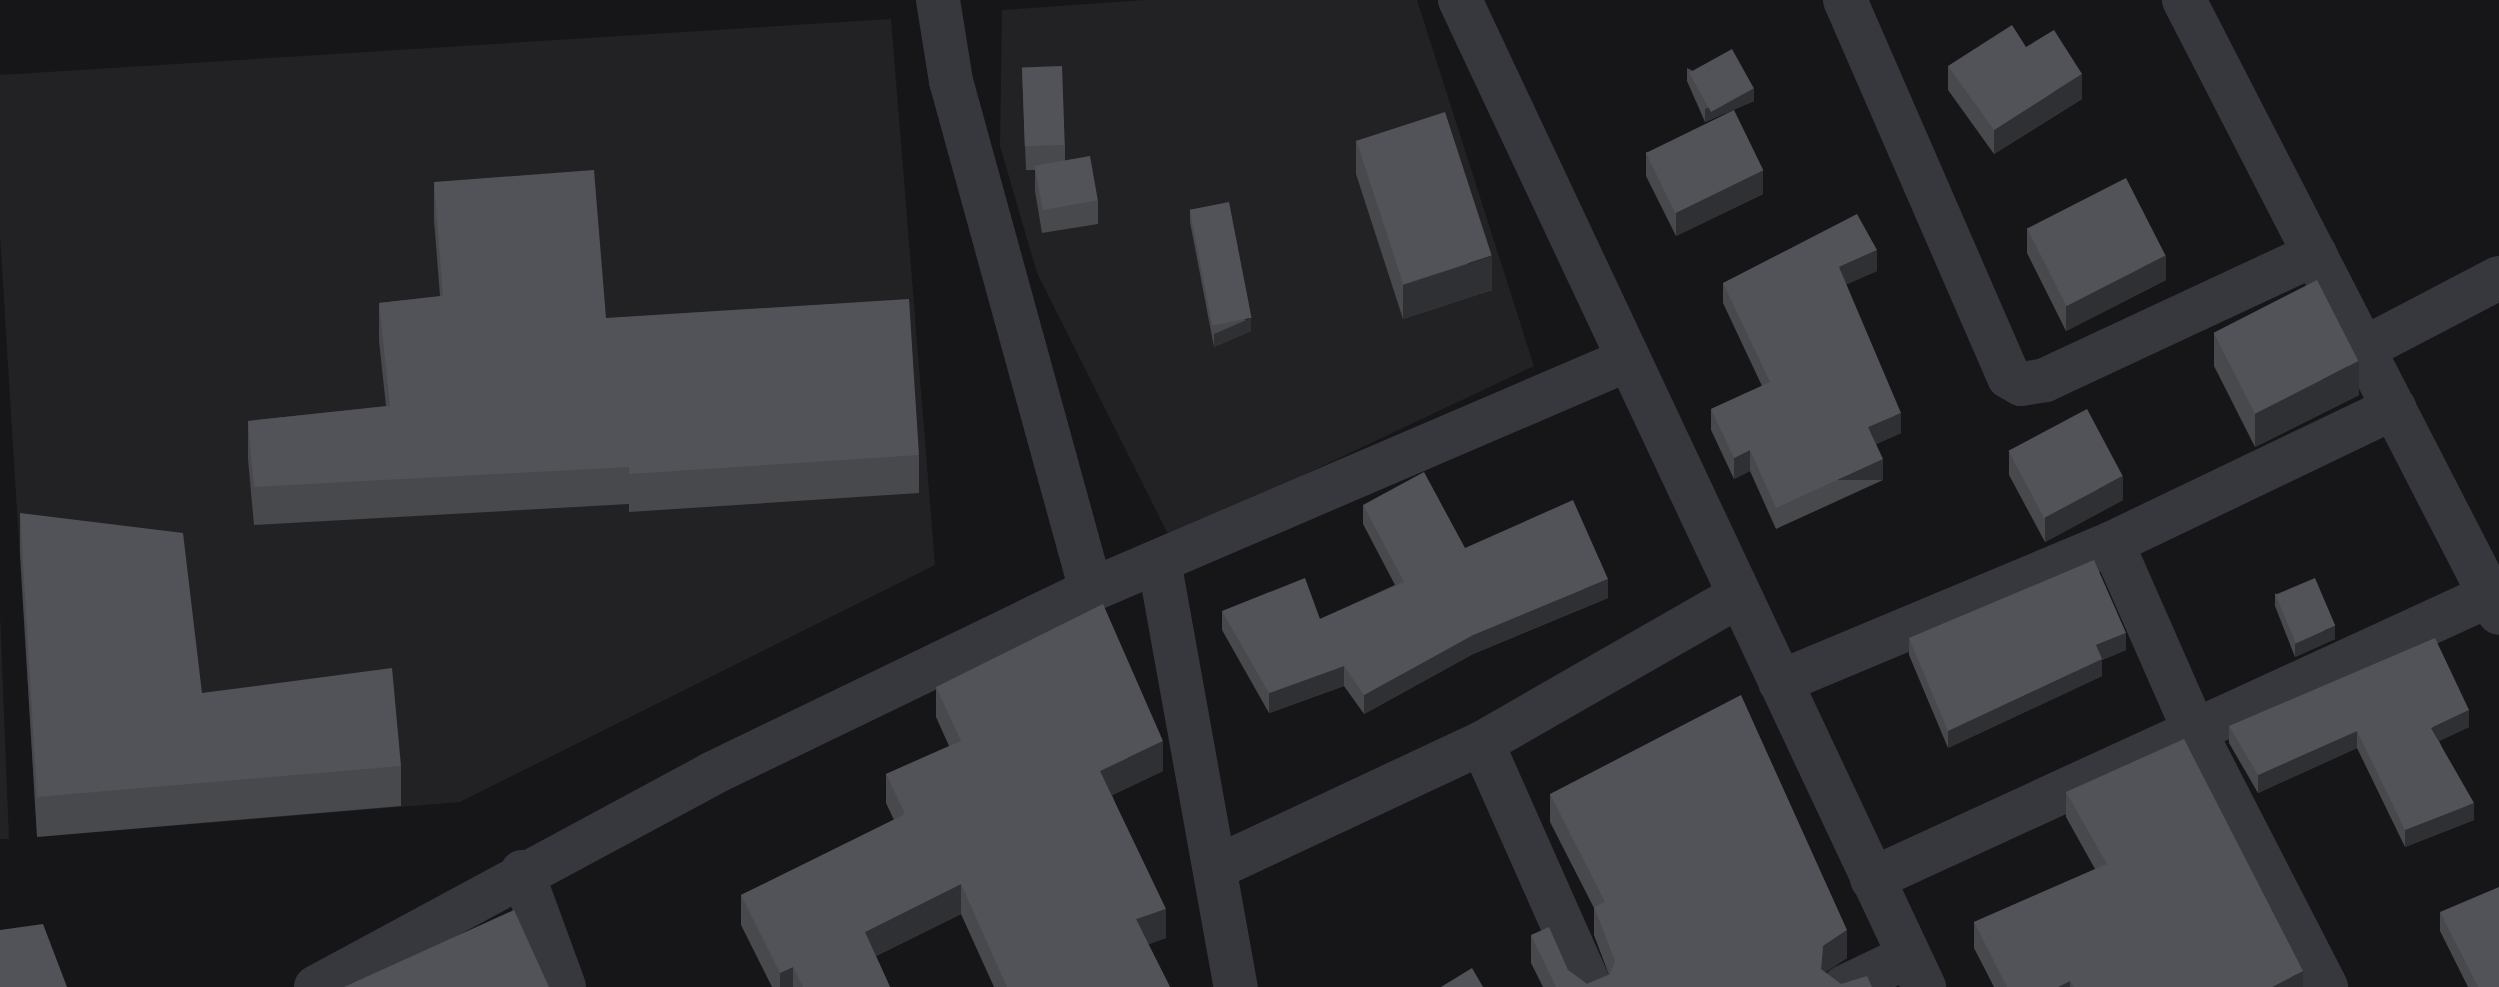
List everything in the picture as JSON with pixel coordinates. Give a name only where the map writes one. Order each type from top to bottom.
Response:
[{"type":"street","points":[[938,0],[951,81],[1091,590]]},
{"type":"street","points":[[1460,0],[1916,972],[1844,987]]},
{"type":"street","points":[[1845,0],[2004,369],[2021,384],[2045,380],[2315,254]]},
{"type":"street","points":[[1872,879],[2496,600],[2184,0]]},
{"type":"street","points":[[2363,349],[2499,278]]},
{"type":"street","points":[[316,987],[522,872],[1091,590],[1627,360]]},
{"type":"street","points":[[1780,682],[2112,543],[2394,408]]},
{"type":"street","points":[[2112,543],[2195,732],[2326,987]]},
{"type":"street","points":[[1159,561],[1236,987]]},
{"type":"street","points":[[1215,868],[1482,743],[1739,596]]},
{"type":"street","points":[[1482,743],[1590,987]]},
{"type":"street","points":[[522,872],[564,987]]},
{"type":"shaded area","points":[[1145,0],[1417,0],[1534,366],[1170,538],[1037,273],[1000,146],[1002,10]]},
{"type":"shaded area","points":[[891,19],[935,565],[460,802],[37,837],[0,235],[0,75]]},
{"type":"shaded area","points":[[0,614],[9,839],[0,839]]},
{"type":"building","points":[[2012,25],[2026,47],[2054,30],[2082,74],[1994,130],[1948,66]]},
{"type":"building","points":[[1732,49],[1754,88],[1711,112],[1689,73]]},
{"type":"building","points":[[1062,66],[1065,145],[1025,146],[1022,67]]},
{"type":"building","points":[[1734,110],[1763,170],[1675,213],[1646,153]]},
{"type":"building","points":[[1445,112],[1492,256],[1403,284],[1357,141]]},
{"type":"building","points":[[1090,156],[1098,200],[1043,210],[1035,166]]},
{"type":"building","points":[[594,170],[606,318],[909,299],[919,455],[629,474],[629,467],[254,487],[248,421],[390,406],[379,303],[443,296],[434,182]]},
{"type":"building","points":[[2126,178],[2165,256],[2067,306],[2027,228]]},
{"type":"building","points":[[1229,202],[1252,318],[1212,325],[1190,210]]},
{"type":"building","points":[[1857,214],[1877,250],[1839,267],[1901,413],[1868,427],[1883,459],[1776,508],[1750,450],[1734,458],[1711,409],[1770,382],[1723,283]]},
{"type":"building","points":[[2317,280],[2358,361],[2255,414],[2214,333]]},
{"type":"building","points":[[2087,409],[2123,476],[2044,518],[2008,451]]},
{"type":"building","points":[[1424,472],[1465,548],[1573,500],[1608,579],[1473,635],[1364,695],[1344,666],[1269,693],[1222,611],[1305,578],[1320,619],[1404,582],[1363,505]]},
{"type":"building","points":[[20,513],[183,533],[202,693],[392,668],[401,766],[37,797]]},
{"type":"building","points":[[2094,560],[2126,633],[2096,645],[2102,659],[1948,731],[1909,638]]},
{"type":"building","points":[[2315,578],[2335,626],[2296,643],[2275,595]]},
{"type":"building","points":[[1103,604],[1163,741],[1100,771],[1166,909],[1136,919],[1170,987],[1007,987],[961,884],[865,932],[890,987],[803,987],[793,967],[780,973],[741,895],[905,814],[886,774],[961,741],[936,687]]},
{"type":"building","points":[[2435,638],[2469,710],[2431,728],[2474,803],[2405,830],[2357,731],[2258,775],[2229,726]]},
{"type":"building","points":[[1741,695],[1847,930],[1823,946],[1821,969],[1841,984],[1867,976],[1872,987],[1556,987],[1531,935],[1549,927],[1568,970],[1587,984],[1610,974],[1615,961],[1594,907],[1605,902],[1550,794]]},
{"type":"building","points":[[2184,739],[2303,971],[2272,987],[2074,987],[2070,981],[2058,987],[2007,987],[1974,922],[2107,864],[2066,792]]},
{"type":"building","points":[[2499,887],[2499,987],[2478,987],[2440,912]]},
{"type":"building","points":[[514,910],[549,987],[344,987]]},
{"type":"building","points":[[43,924],[67,987],[0,987],[0,930]]},
{"type":"building","points":[[1472,968],[1483,987],[1441,987]]}]
